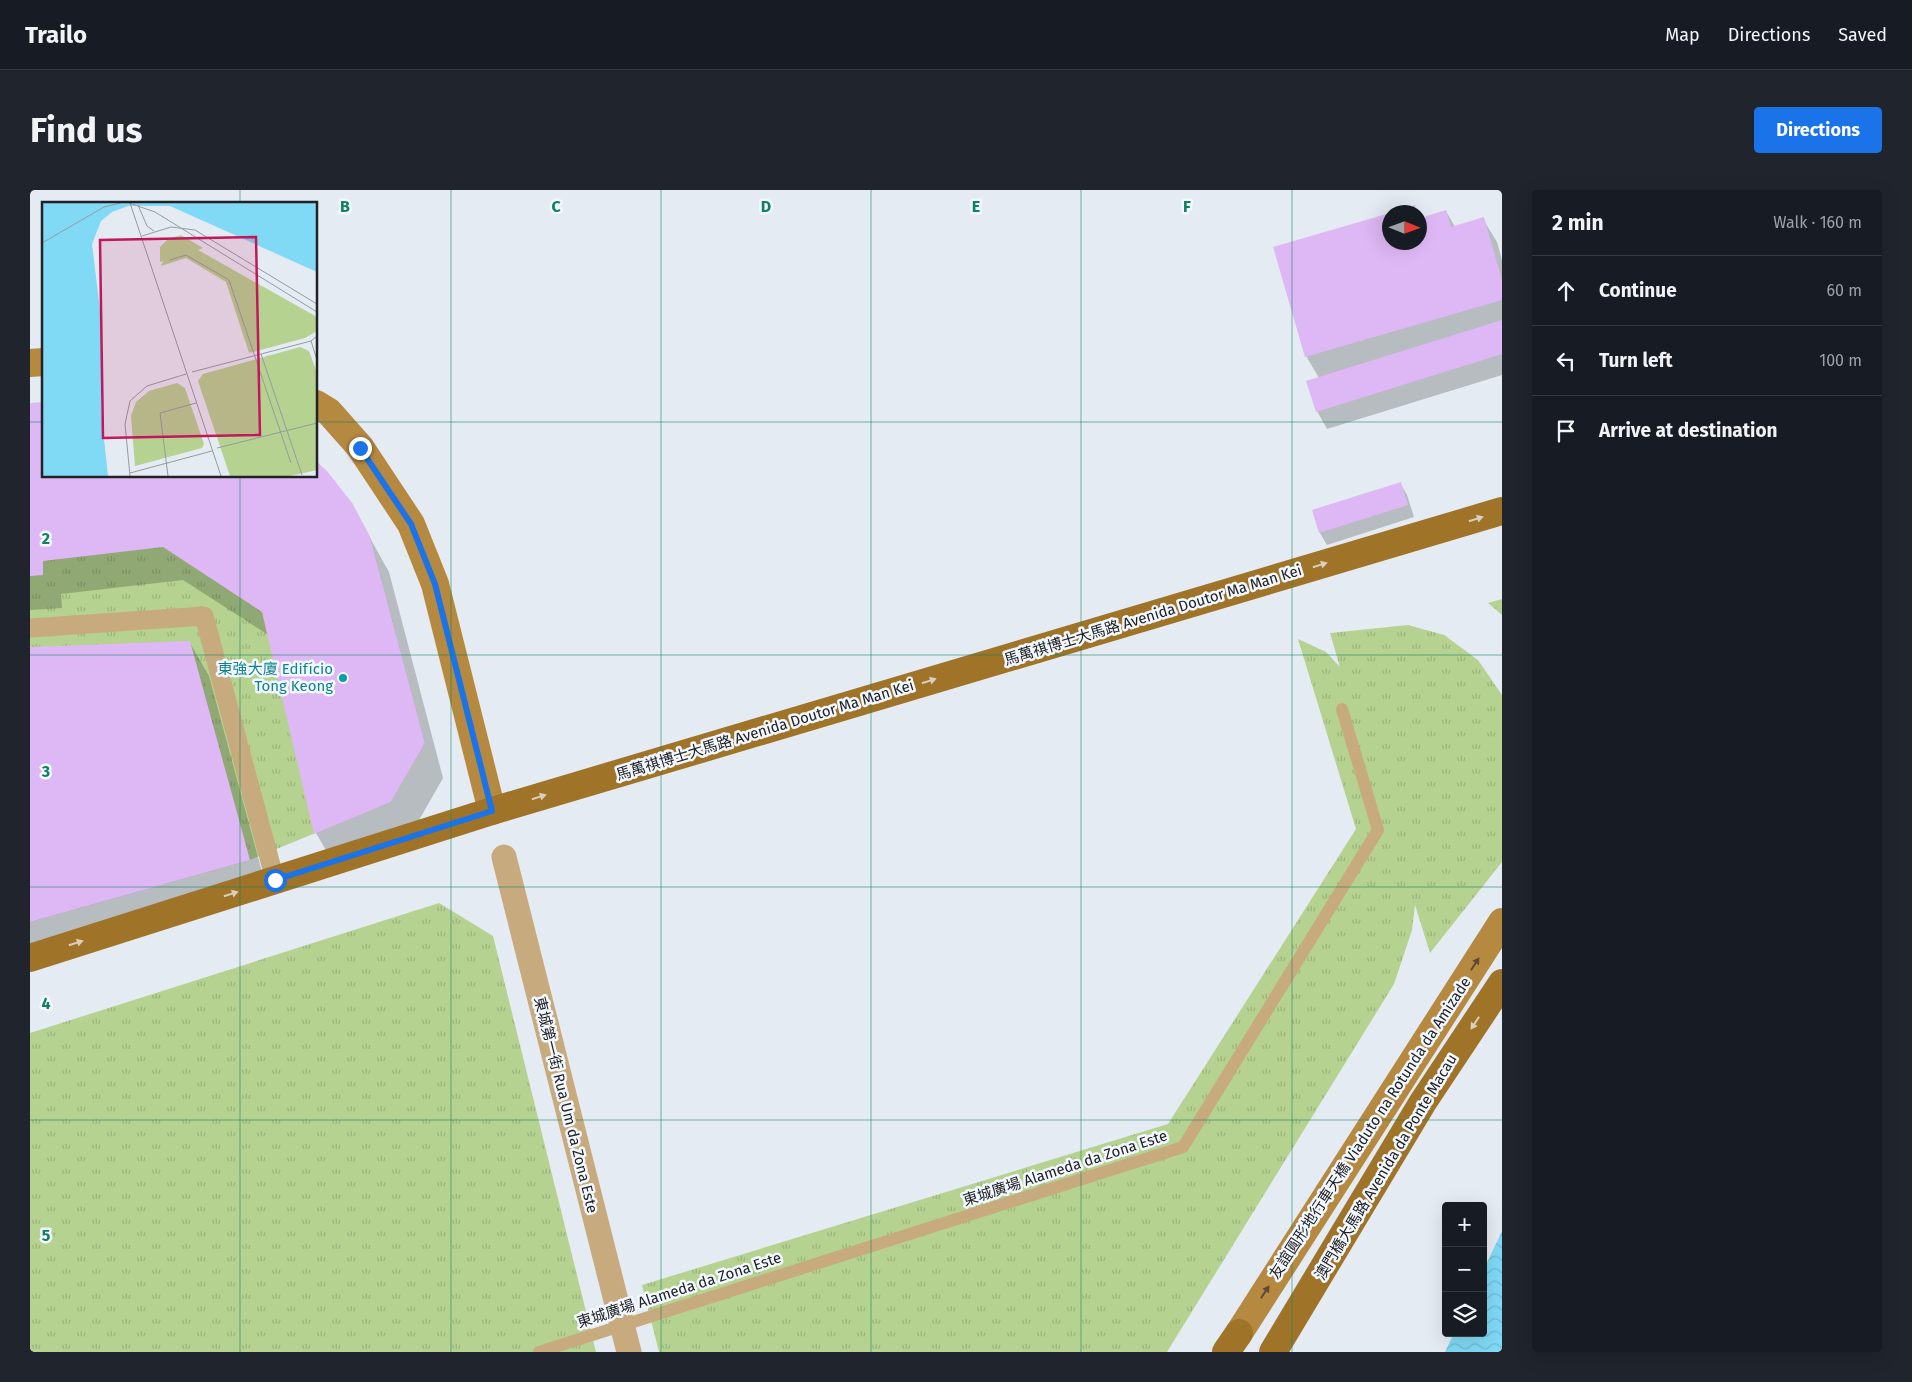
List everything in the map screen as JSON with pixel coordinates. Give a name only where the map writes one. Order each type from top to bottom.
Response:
[{"type":"main road","points":[[318,405],[329,412],[360,448],[411,524],[435,584],[492,811]]},
{"type":"main road","name":"馬萬祺博士大馬路 Avenida Doutor Ma Man Kei","points":[[30,958],[492,811],[1502,511]]},
{"type":"main road","name":"友誼圓形地行車天橋 Viaduto na Rotunda da Amizade","points":[[1233,1343],[1502,922]]},
{"type":"main road","name":"澳門橋大馬路 Avenida da Ponte Macau","points":[[1273,1352],[1423,1102],[1502,983]]},
{"type":"street","points":[[30,628],[204,616],[275,880]]},
{"type":"street","name":"東城第一街 Rua Um da Zona Este","points":[[504,858],[629,1352]]},
{"type":"lane","name":"東城廣場 Alameda da Zona Este","points":[[539,1352],[1183,1147],[1378,830],[1342,709]]},
{"type":"green space","points":[[30,403],[42,466],[42,478],[318,478],[318,463],[352,503],[370,537],[425,743],[391,802],[250,860],[30,922]]},
{"type":"green space","points":[[1502,599],[1502,615],[1488,603]]},
{"type":"green space","points":[[1408,625],[1444,635],[1478,660],[1502,695],[1502,862],[1430,953],[1415,905],[1412,930],[1394,984],[1167,1352],[659,1352],[642,1285],[1168,1124],[1356,829],[1298,639],[1326,652],[1340,667],[1330,633]]},
{"type":"green space","points":[[439,903],[493,936],[596,1352],[30,1352],[30,1033]]},
{"type":"water","points":[[1502,1231],[1502,1352],[1445,1352],[1452,1337],[1487,1337],[1487,1263]]},
{"type":"building","points":[[1446,210],[1451,227],[1484,217],[1502,280],[1502,300],[1305,357],[1273,247],[1382,215],[1382,250],[1427,250],[1427,216]]},
{"type":"building","points":[[1502,320],[1502,354],[1316,412],[1306,381]]},
{"type":"building","name":"東強大廈 Edifício Tong Keong","points":[[42,402],[42,478],[318,478],[318,463],[327,471],[352,503],[370,537],[425,743],[391,802],[314,834],[262,612],[163,547],[43,561],[43,575],[30,576],[30,403]]},
{"type":"building","points":[[1401,482],[1408,505],[1319,533],[1312,510]]},
{"type":"building","name":"東強大廈 Edifício Tong Keong","points":[[190,641],[250,860],[30,922],[30,647]]},
{"type":"place","name":"東強大廈 Edifício Tong Keong","points":[[343,678]]},
{"type":"route","points":[[275,880],[492,811],[435,584],[411,524],[360,448]]}]
